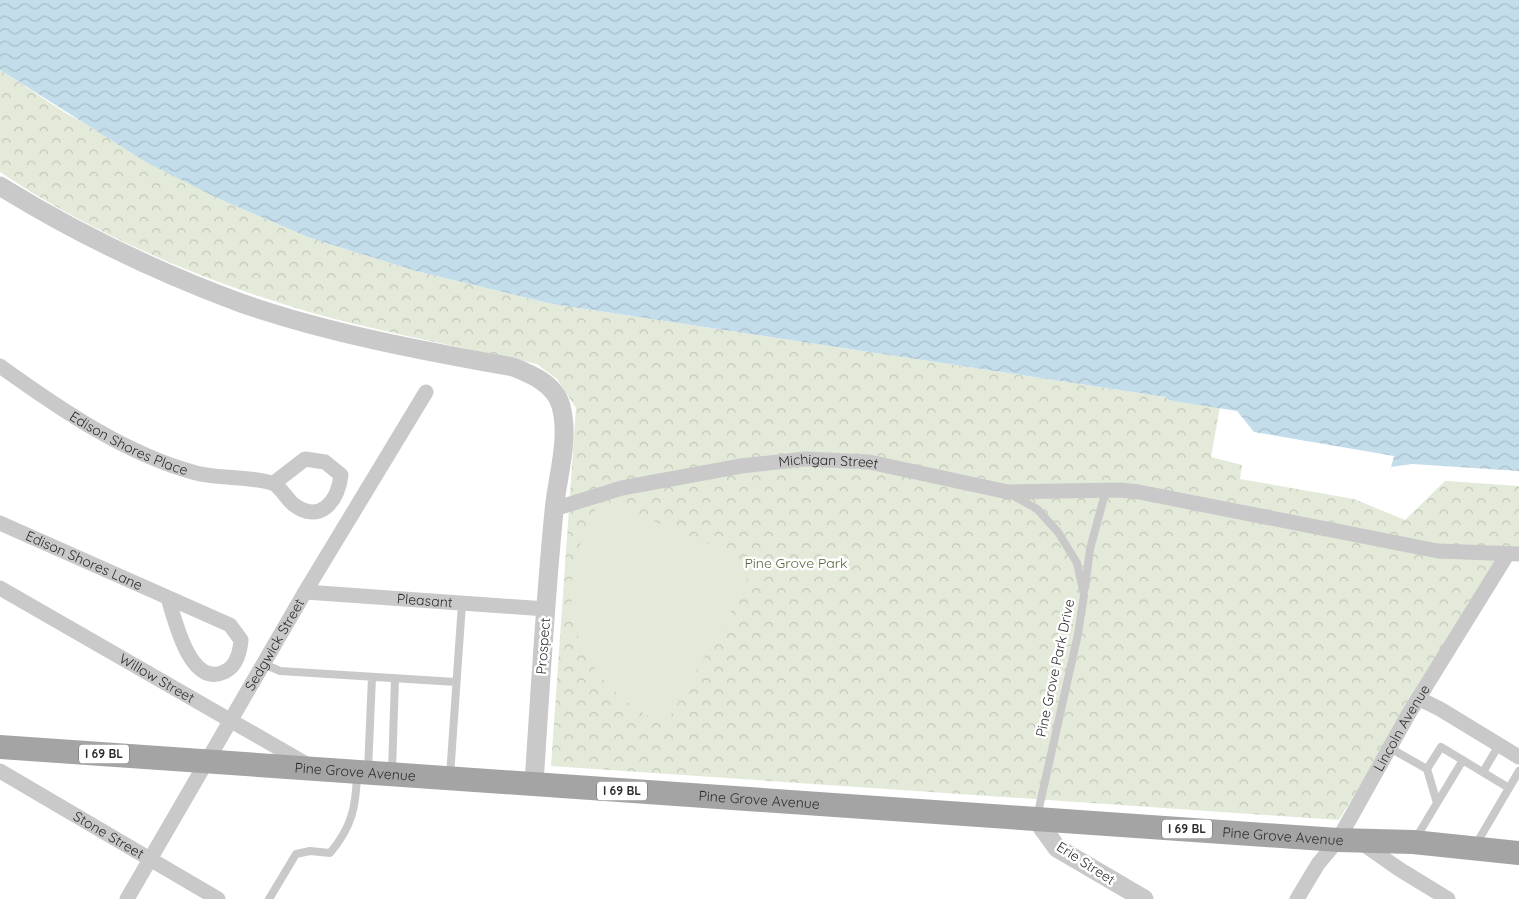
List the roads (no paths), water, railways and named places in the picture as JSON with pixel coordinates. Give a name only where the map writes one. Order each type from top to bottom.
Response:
[{"type":"main road","name":"Pine Grove Avenue","points":[[0,747],[1349,841],[1414,842],[1519,853]]},
{"type":"street","name":"Prospect","points":[[0,186],[43,212],[106,245],[183,280],[242,303],[350,334],[513,367],[531,374],[548,386],[558,399],[563,422],[562,461],[554,509],[534,784]]},
{"type":"street","name":"Edison Shores Place","points":[[0,366],[41,396],[155,460],[198,474],[274,484]]},
{"type":"street","name":"Sedgwick Street","points":[[127,899],[207,762],[229,720],[426,392]]},
{"type":"street","name":"Michigan Street","points":[[554,509],[622,488],[740,466],[805,458],[869,462],[1008,492],[1106,490],[1139,492],[1438,551],[1515,557]]},
{"type":"street","name":"Edison Shores Lane","points":[[0,523],[230,625],[241,640],[240,651],[230,668],[223,673],[212,674],[194,665],[187,652],[168,598]]},
{"type":"street","name":"Lincoln Avenue","points":[[1297,899],[1318,864],[1349,841],[1388,747],[1418,698],[1515,557]]},
{"type":"street","name":"Willow Street","points":[[0,588],[314,768]]},
{"type":"street","name":"Pleasant","points":[[305,592],[546,609]]},
{"type":"street","points":[[1418,698],[1519,757]]},
{"type":"street","name":"Stone Street","points":[[0,772],[218,899]]},
{"type":"street","name":"Erie Street","points":[[1036,819],[1058,848],[1144,899]]},
{"type":"street","points":[[1349,841],[1448,899]]},
{"type":"lane","points":[[1084,595],[1090,549],[1106,490]]},
{"type":"lane","name":"Pine Grove Park Drive","points":[[1008,492],[1037,509],[1058,532],[1077,563],[1084,595],[1078,634],[1036,819]]},
{"type":"lane","points":[[450,778],[462,604]]},
{"type":"lane","points":[[264,664],[280,672],[456,682]]},
{"type":"lane","points":[[269,899],[296,854],[310,851],[330,853],[344,837],[356,804],[362,772],[372,677]]},
{"type":"lane","points":[[392,774],[395,679]]},
{"type":"lane","points":[[1483,772],[1499,745]]},
{"type":"lane","points":[[1388,747],[1427,769],[1437,803]]},
{"type":"lane","points":[[1427,769],[1441,747],[1509,788]]},
{"type":"lane","points":[[1414,842],[1463,760]]},
{"type":"lane","points":[[1473,849],[1519,771]]},
{"type":"water","points":[[0,0],[1519,0],[1519,483],[1390,471],[1394,456],[1254,432],[1237,411],[1168,400],[1166,397],[552,304],[416,271],[310,238],[217,198],[146,162],[0,70]]},
{"type":"park label","name":"Pine Grove Park","points":[[796,563]]}]
